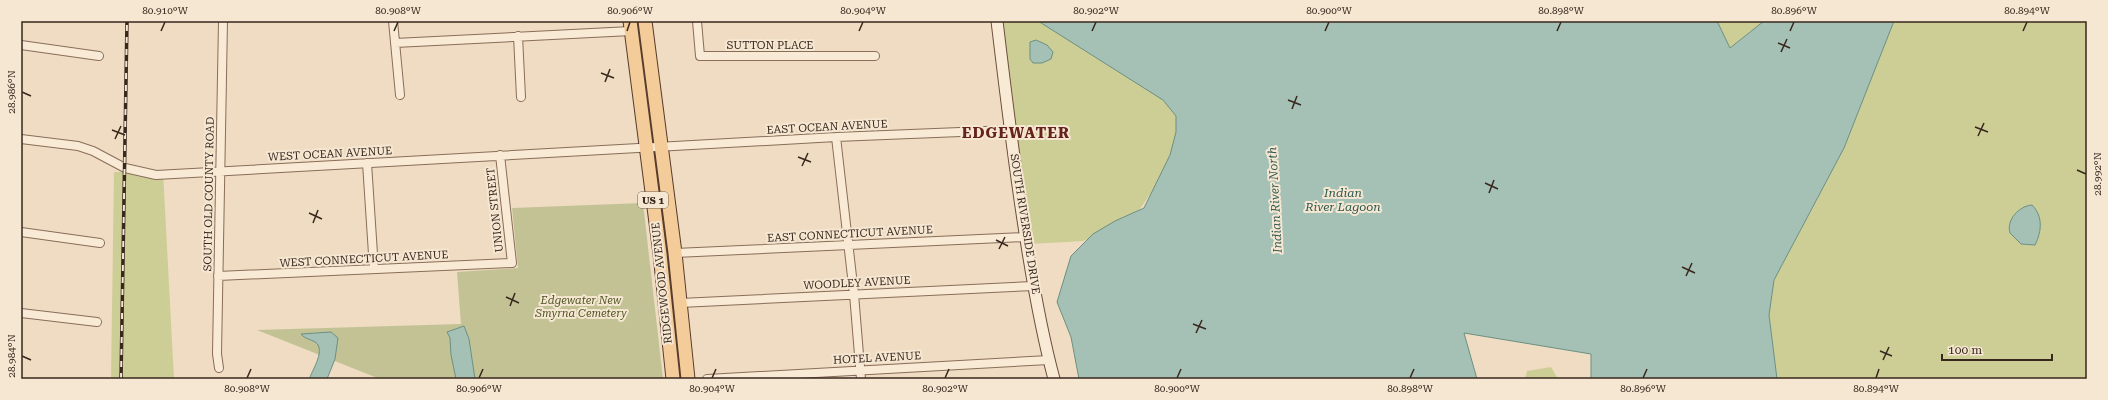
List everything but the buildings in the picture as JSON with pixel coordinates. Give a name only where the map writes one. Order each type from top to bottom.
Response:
[{"type":"main road","name":"RIDGEWOOD AVENUE","points":[[645,21],[675,254],[688,379]]},
{"type":"main road","name":"RIDGEWOOD AVENUE","points":[[630,26],[673,379]]},
{"type":"street","name":"SOUTH OLD COUNTY ROAD","points":[[219,368],[217,354],[222,171],[222,21]]},
{"type":"street","points":[[393,21],[400,95]]},
{"type":"street","name":"SUTTON PLACE","points":[[697,21],[700,56],[875,56]]},
{"type":"street","name":"SOUTH RIVERSIDE DRIVE","points":[[997,21],[1010,130],[1026,237],[1034,286],[1054,379]]},
{"type":"street","points":[[395,43],[518,36],[630,26]]},
{"type":"street","points":[[518,36],[521,97]]},
{"type":"street","points":[[21,45],[98,56]]},
{"type":"street","name":"EAST OCEAN AVENUE","points":[[646,148],[836,137],[1010,130]]},
{"type":"street","points":[[836,137],[854,294],[861,379]]},
{"type":"street","name":"WEST OCEAN AVENUE","points":[[21,140],[78,146],[140,173],[156,175],[646,148]]},
{"type":"street","name":"UNION STREET","points":[[500,155],[512,263]]},
{"type":"street","points":[[367,163],[374,269]]},
{"type":"street","points":[[21,232],[100,243]]},
{"type":"street","name":"EAST CONNECTICUT AVENUE","points":[[675,254],[1026,237]]},
{"type":"street","name":"WEST CONNECTICUT AVENUE","points":[[218,276],[512,263]]},
{"type":"street","name":"WOODLEY AVENUE","points":[[680,303],[1034,286]]},
{"type":"street","points":[[21,314],[97,322]]},
{"type":"street","name":"HOTEL AVENUE","points":[[707,379],[860,369],[1049,360]]},
{"type":"green space","points":[[1000,21],[1047,21],[1179,69],[1179,152],[1140,209],[1100,234],[1083,241],[1030,244]]},
{"type":"green space","points":[[1717,21],[1764,21],[1730,48]]},
{"type":"green space","points":[[1894,21],[2087,21],[2087,379],[1774,379],[1758,323],[1771,296],[1774,280],[1844,148]]},
{"type":"green space","points":[[114,172],[163,172],[174,379],[111,379]]},
{"type":"green space","name":"Edgewater New Smyrna Cemetery","points":[[643,203],[663,379],[380,379],[257,330],[461,324],[457,272],[518,268],[512,208]]},
{"type":"green space","points":[[1551,367],[1558,379],[1525,379],[1527,371]]},
{"type":"water","name":"Indian River Lagoon","points":[[1038,21],[1717,21],[1730,48],[1764,21],[1894,21],[1844,148],[1774,280],[1769,315],[1777,379],[1591,379],[1591,354],[1464,333],[1477,379],[1079,379],[1071,337],[1057,302],[1071,256],[1093,234],[1115,221],[1144,208],[1170,155],[1176,132],[1176,116],[1163,100]]},
{"type":"water","points":[[1036,40],[1047,45],[1053,52],[1051,59],[1042,63],[1033,63],[1030,59],[1030,42]]},
{"type":"water","points":[[2032,205],[2036,209],[2040,219],[2039,234],[2035,245],[2021,244],[2010,233],[2010,223],[2018,211]]},
{"type":"water","points":[[464,326],[469,339],[475,379],[456,379],[451,355],[450,338],[447,332]]},
{"type":"water","points":[[331,332],[338,338],[335,359],[327,379],[311,379],[310,377],[318,359],[319,349],[315,342],[301,334]]},
{"type":"railway","points":[[121,379],[127,21]]},
{"type":"district","name":"EDGEWATER","points":[[1016,133]]},
{"type":"water label","name":"Indian River North","points":[[1275,200]]}]
